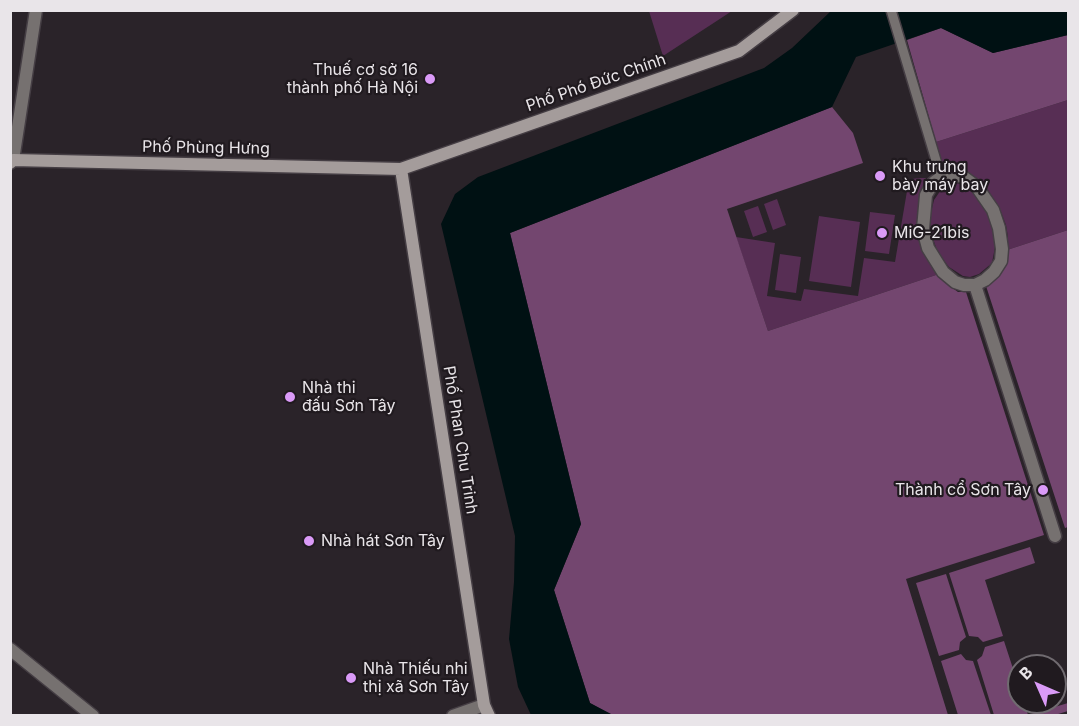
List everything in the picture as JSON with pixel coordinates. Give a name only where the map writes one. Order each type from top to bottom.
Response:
[{"type":"main road","name":"Phố Phó Đức Chính","points":[[401,169],[739,51],[793,10]]},
{"type":"main road","name":"Phố Phùng Hưng","points":[[12,162],[401,169]]},
{"type":"main road","name":"Phố Phan Chu Trinh","points":[[401,169],[487,710]]},
{"type":"street","points":[[12,162],[36,10]]},
{"type":"street","points":[[962,176],[977,187],[998,219],[1001,237],[1000,261],[994,272],[975,285],[964,285],[948,277],[928,248],[923,229],[926,195],[933,183],[941,177],[962,176]]},
{"type":"street","points":[[975,285],[1055,536]]},
{"type":"street","points":[[10,648],[93,716]]},
{"type":"street","points":[[453,716],[487,710]]},
{"type":"lane","points":[[891,10],[941,177]]},
{"type":"shaded area","points":[[649,10],[732,11],[663,56]]},
{"type":"shaded area","points":[[831,11],[1068,11],[1068,35],[993,53],[941,28],[856,57],[832,107],[510,233],[581,524],[554,590],[590,703],[613,715],[531,715],[518,687],[509,639],[515,536],[441,224],[455,194],[478,177],[764,68],[792,48]]},
{"type":"shaded area","points":[[941,28],[993,53],[1068,35],[1068,100],[936,142],[907,40]]},
{"type":"shaded area","points":[[1068,100],[1068,230],[1007,250],[1006,225],[988,190],[981,181],[964,170],[943,169],[936,142]]},
{"type":"shaded area","points":[[832,107],[853,133],[863,163],[727,209],[768,331],[939,274],[958,292],[966,292],[1044,535],[906,579],[948,715],[613,716],[590,703],[554,590],[581,524],[510,233]]},
{"type":"shaded area","points":[[926,178],[920,212],[939,274],[768,331],[736,237],[775,243],[767,296],[801,301],[804,289],[858,296],[864,258],[895,262],[907,191],[912,179]]},
{"type":"shaded area","points":[[955,183],[965,185],[974,193],[986,210],[993,229],[995,247],[992,263],[979,274],[970,277],[963,276],[949,267],[938,253],[931,233],[930,217],[934,200],[943,187]]},
{"type":"shaded area","points":[[777,199],[786,225],[773,230],[764,204]]},
{"type":"shaded area","points":[[758,206],[767,232],[753,237],[744,211]]},
{"type":"shaded area","points":[[870,212],[895,215],[889,254],[865,251]]},
{"type":"shaded area","points":[[819,216],[860,222],[851,287],[809,281]]},
{"type":"shaded area","points":[[1068,230],[1068,527],[1065,528],[986,286],[999,276],[1006,262],[1007,250]]},
{"type":"shaded area","points":[[780,254],[801,257],[796,293],[775,290]]},
{"type":"shaded area","points":[[1030,547],[1035,563],[985,580],[1003,636],[983,642],[978,637],[969,636],[949,573]]},
{"type":"shaded area","points":[[946,574],[966,637],[960,642],[959,650],[939,656],[916,583]]},
{"type":"shaded area","points":[[1004,641],[1008,654],[1007,714],[1028,715],[994,715],[977,660],[982,656],[985,647]]},
{"type":"shaded area","points":[[961,654],[966,660],[973,661],[991,715],[958,715],[941,661]]},
{"type":"shaded area","points":[[1058,714],[1055,715],[1028,715]]},
{"type":"place","name":"Thuế cơ sở 16 thành phố Hà Nội","points":[[430,79]]},
{"type":"place","name":"Khu trưng bày máy bay","points":[[880,176]]},
{"type":"place","name":"MiG-21bis","points":[[882,233]]},
{"type":"place","name":"Nhà thi đấu Sơn Tây","points":[[290,397]]},
{"type":"place","name":"Thành cổ Sơn Tây","points":[[1043,490]]},
{"type":"place","name":"Nhà hát Sơn Tây","points":[[309,541]]},
{"type":"place","name":"Nhà Thiếu nhi thị xã Sơn Tây","points":[[351,678]]}]
